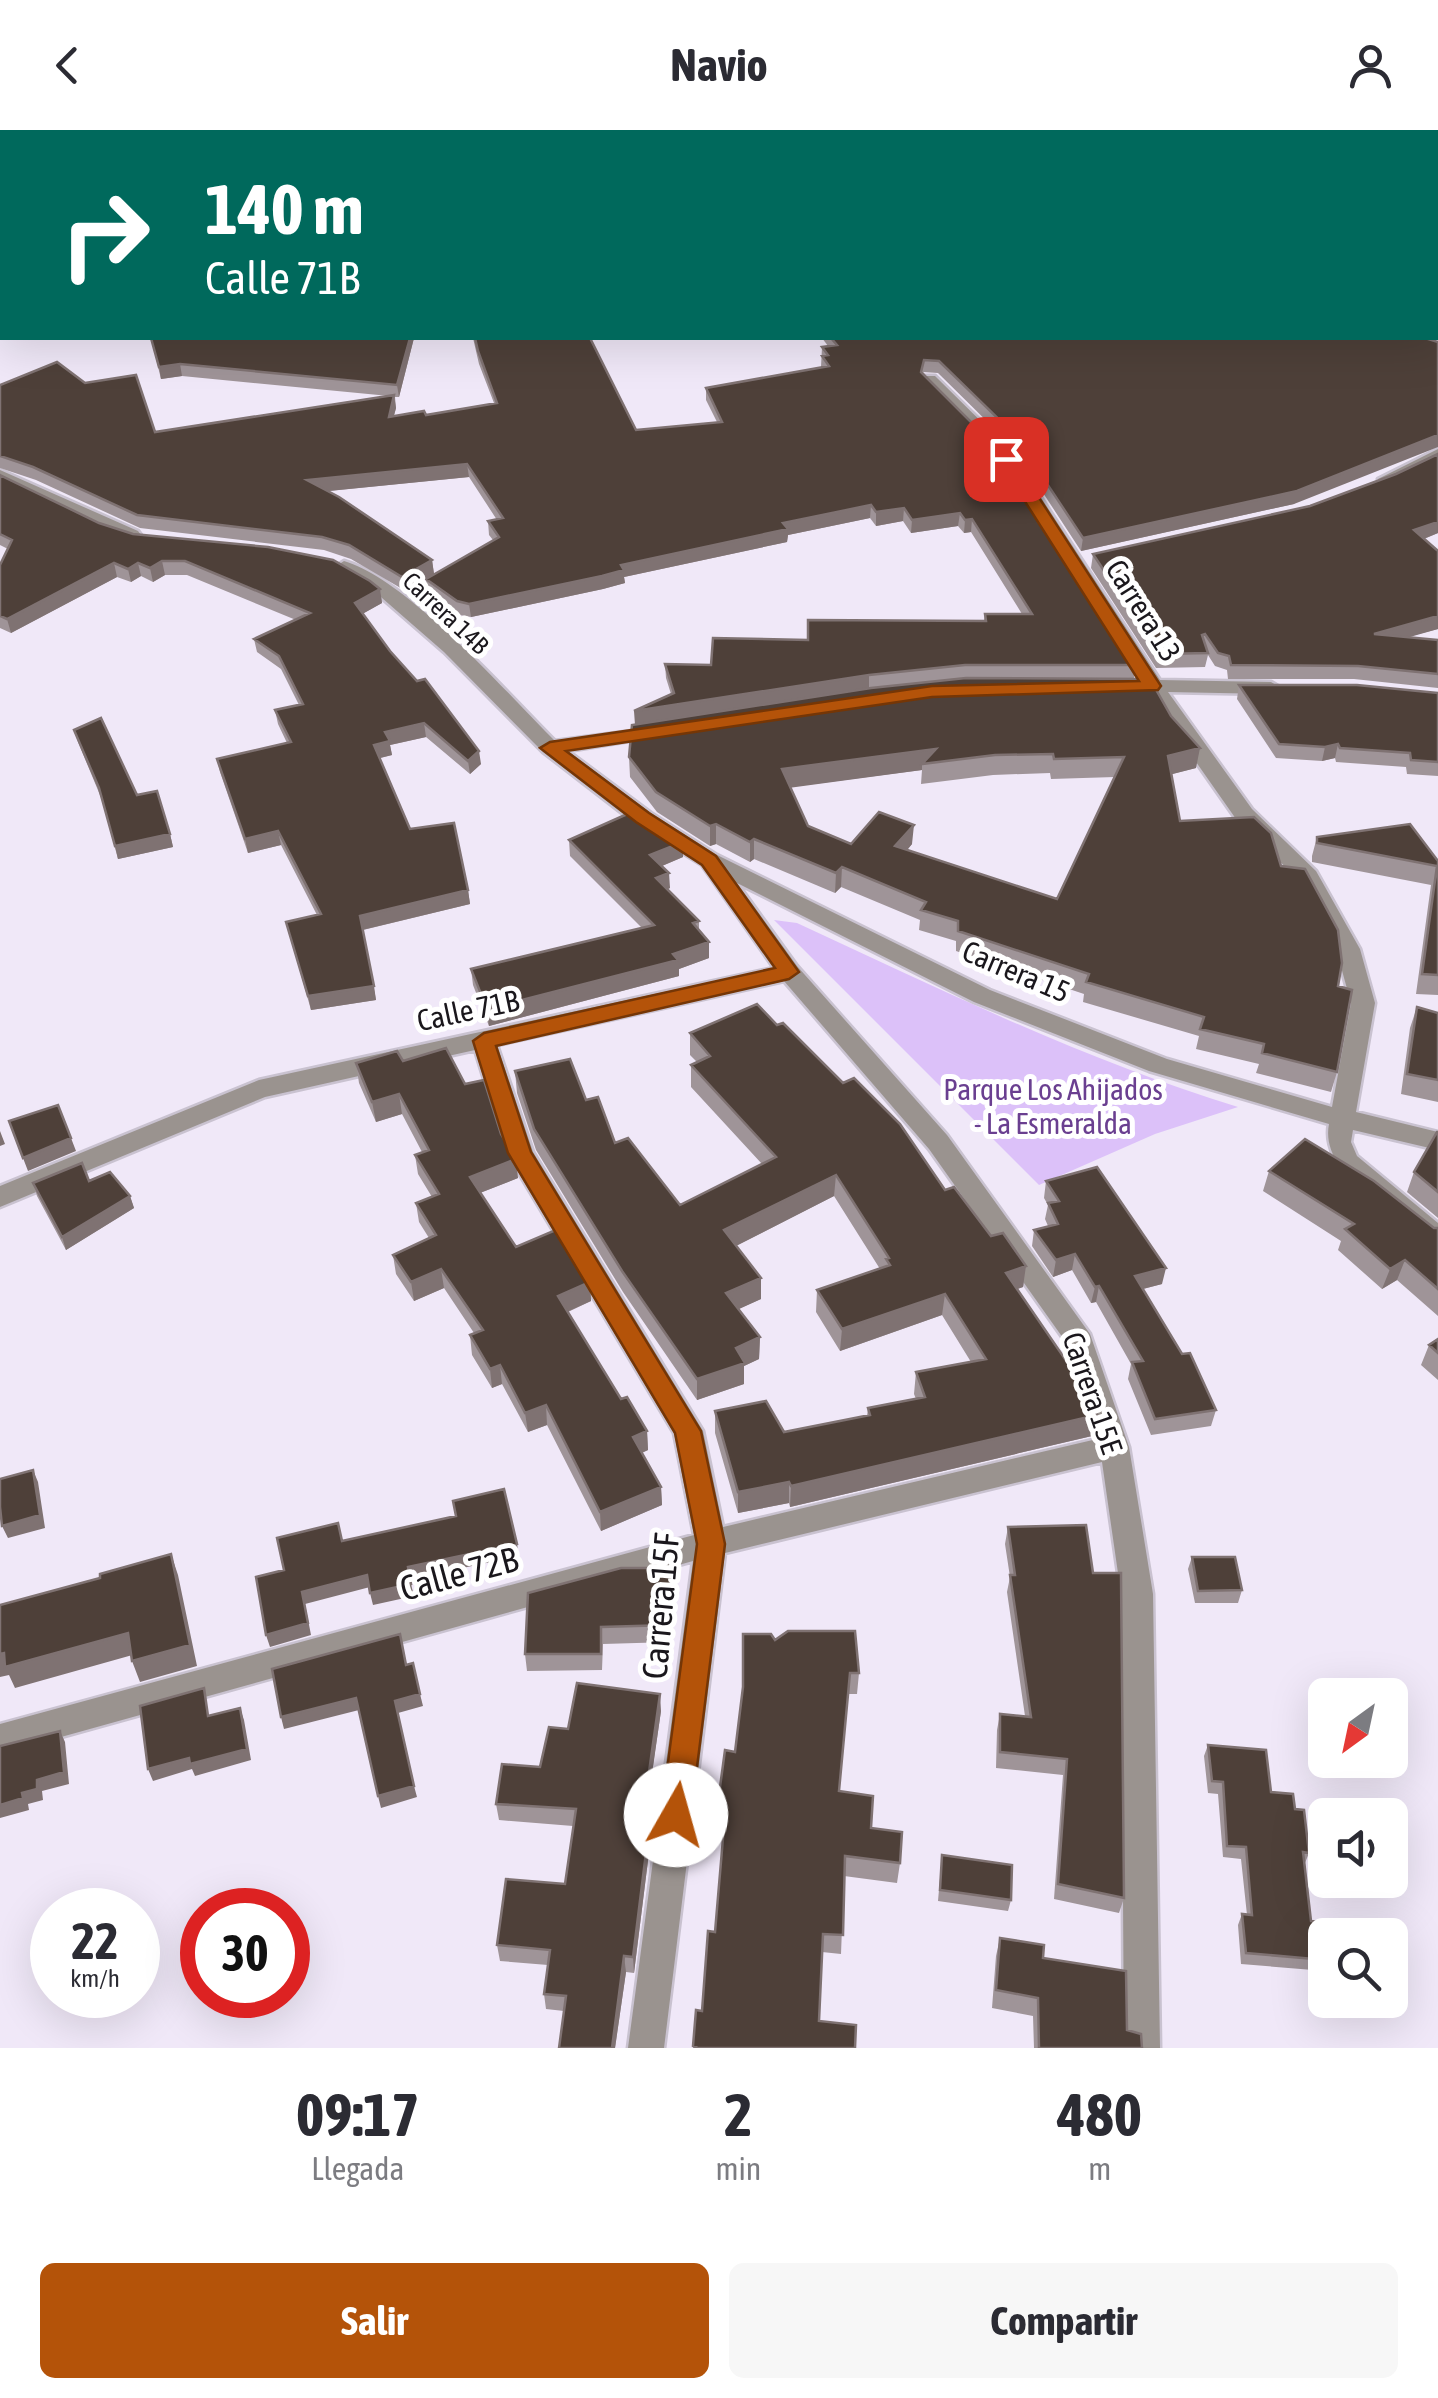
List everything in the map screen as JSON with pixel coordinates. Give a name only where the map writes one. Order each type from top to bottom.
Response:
[{"type":"street","name":"Carrera 13","points":[[929,379],[1011,466],[1084,560],[1152,686],[1244,814],[1308,876],[1348,949],[1363,1003],[1340,1117]]},
{"type":"street","points":[[1368,486],[1438,454]]},
{"type":"street","points":[[0,475],[110,528],[156,540]]},
{"type":"street","name":"Carrera 14B","points":[[324,562],[342,566],[381,587],[450,648],[550,748]]},
{"type":"street","points":[[1114,687],[1298,688]]},
{"type":"street","points":[[550,748],[681,727]]},
{"type":"street","name":"Carrera 15","points":[[550,748],[642,818],[709,860],[982,996],[1158,1065],[1278,1103],[1340,1117]]},
{"type":"street","name":"Carrera 15E","points":[[709,860],[789,972],[938,1142],[1076,1334],[1114,1447],[1138,1594],[1142,2048]]},
{"type":"street","name":"Calle 71B","points":[[0,1196],[258,1089],[789,972]]},
{"type":"street","name":"Carrera 15F","points":[[484,1041],[520,1153],[688,1431],[711,1544],[646,2048]]},
{"type":"street","points":[[1438,1142],[1340,1117],[1338,1142],[1346,1161],[1438,1238]]},
{"type":"street","name":"Calle 72B","points":[[0,1739],[711,1544],[1114,1447]]},
{"type":"green space","name":"Parque Los Ahijados - La Esmeralda","points":[[774,920],[797,923],[1070,1046],[1238,1107],[1155,1134],[1039,1185]]},
{"type":"building","points":[[152,340],[409,340],[397,385],[180,364],[159,367]]},
{"type":"building","points":[[475,340],[591,340],[636,430],[722,422],[706,388],[829,366],[822,356],[828,355],[822,347],[837,345],[833,340],[1432,340],[1438,342],[1438,435],[1297,491],[1083,538],[1014,434],[939,361],[924,360],[921,372],[995,446],[1136,665],[965,665],[869,675],[634,711],[674,693],[665,664],[711,665],[713,638],[808,640],[808,620],[986,621],[985,614],[1032,614],[972,519],[965,520],[960,513],[912,520],[904,508],[876,512],[871,505],[783,523],[788,529],[621,565],[624,570],[602,576],[469,604],[457,601],[426,579],[499,537],[488,521],[503,518],[467,464],[307,480],[432,560],[402,577],[349,545],[322,537],[137,515],[0,456],[0,385],[57,362],[85,383],[136,375],[155,432],[394,395],[389,417],[497,403]]},
{"type":"building","points":[[1438,454],[1438,522],[1414,530],[1438,551],[1438,616],[1374,634],[1438,640],[1438,674],[1358,666],[1231,665],[1229,656],[1218,653],[1205,634],[1202,635],[1208,653],[1159,654],[1093,554],[1310,506]]},
{"type":"building","points":[[0,475],[99,523],[133,534],[268,547],[333,560],[380,589],[355,603],[417,681],[425,679],[479,751],[468,761],[424,723],[385,732],[390,741],[374,745],[410,829],[454,823],[468,890],[360,916],[374,986],[308,996],[286,922],[321,914],[278,831],[245,839],[217,759],[291,742],[275,710],[303,704],[279,656],[254,639],[310,613],[185,561],[162,561],[150,568],[138,563],[128,569],[114,563],[7,619],[0,616],[0,565],[12,540],[0,534]]},
{"type":"building","points":[[966,678],[1150,679],[1171,716],[1200,748],[1168,756],[1180,821],[1254,817],[1271,833],[1281,866],[1305,869],[1338,930],[1342,963],[1338,986],[1352,990],[1337,1072],[1262,1053],[1264,1044],[1200,1029],[1204,1017],[1086,982],[1089,974],[958,931],[958,921],[921,910],[926,902],[842,867],[836,873],[754,839],[750,842],[716,824],[710,826],[656,792],[629,757],[632,725],[871,688]],"holes":[[[936,749],[922,764],[995,755],[1053,754],[1054,759],[1124,757],[1057,899],[895,846],[914,825],[879,812],[851,844],[808,826],[782,769]]]},
{"type":"building","points":[[1239,685],[1357,685],[1438,693],[1438,762],[1411,760],[1410,753],[1340,748],[1338,744],[1279,744]]},
{"type":"building","points":[[101,718],[137,795],[157,791],[170,834],[115,846],[99,788],[74,730]]},
{"type":"building","points":[[634,811],[683,842],[650,855],[669,873],[656,878],[699,921],[693,923],[709,942],[673,954],[678,960],[487,1009],[471,969],[654,925],[569,840]]},
{"type":"building","points":[[1410,824],[1438,861],[1438,975],[1422,974],[1437,866],[1317,843],[1317,837]]},
{"type":"building","points":[[757,1004],[777,1025],[783,1023],[843,1083],[854,1078],[900,1124],[945,1190],[954,1187],[991,1236],[1003,1233],[1026,1266],[1006,1273],[1089,1394],[1097,1415],[791,1486],[789,1482],[738,1492],[715,1411],[766,1401],[784,1432],[870,1415],[868,1408],[925,1397],[916,1372],[986,1359],[945,1294],[842,1329],[817,1290],[890,1265],[836,1175],[724,1230],[761,1278],[726,1293],[760,1337],[736,1348],[745,1363],[697,1379],[622,1271],[534,1129],[515,1071],[570,1059],[586,1100],[598,1097],[615,1143],[628,1138],[680,1205],[776,1157],[691,1065],[710,1056],[690,1033]]},
{"type":"building","points":[[1417,1007],[1438,1013],[1438,1080],[1407,1074]]},
{"type":"building","points":[[446,1048],[465,1084],[484,1080],[501,1134],[516,1159],[470,1177],[516,1247],[558,1229],[590,1282],[558,1296],[621,1399],[627,1397],[647,1431],[633,1437],[661,1487],[600,1512],[546,1405],[525,1413],[500,1365],[490,1369],[470,1335],[483,1330],[441,1269],[411,1282],[393,1255],[436,1235],[416,1203],[439,1194],[415,1155],[429,1150],[399,1094],[372,1102],[356,1063],[397,1051],[403,1061]]},
{"type":"building","points":[[58,1105],[71,1138],[23,1158],[9,1121]]},
{"type":"building","points":[[1438,1132],[1438,1192],[1414,1172]]},
{"type":"building","points":[[1305,1139],[1374,1181],[1438,1228],[1438,1289],[1405,1260],[1390,1269],[1345,1229],[1354,1224],[1269,1171]]},
{"type":"building","points":[[82,1163],[89,1181],[110,1172],[130,1196],[62,1237],[33,1183]]},
{"type":"building","points":[[1097,1167],[1166,1268],[1135,1276],[1182,1354],[1190,1353],[1216,1410],[1155,1419],[1132,1362],[1143,1361],[1099,1286],[1095,1287],[1075,1254],[1056,1260],[1034,1230],[1058,1224],[1048,1203],[1059,1201],[1046,1181]]},
{"type":"building","points":[[1438,1339],[1438,1353],[1429,1345]]},
{"type":"building","points":[[33,1470],[40,1515],[2,1526],[0,1479]]},
{"type":"building","points":[[504,1489],[517,1544],[408,1567],[411,1584],[370,1593],[367,1575],[302,1592],[308,1623],[266,1635],[256,1577],[284,1570],[277,1538],[338,1523],[342,1541],[456,1516],[453,1501]]},
{"type":"building","points":[[1086,1525],[1093,1573],[1121,1573],[1124,1898],[1058,1884],[1067,1759],[1000,1752],[1000,1714],[1031,1717],[1010,1575],[1015,1575],[1008,1527]]},
{"type":"building","points":[[171,1554],[190,1645],[132,1661],[128,1633],[5,1667],[4,1653],[0,1654],[0,1605]]},
{"type":"building","points":[[1192,1557],[1235,1557],[1242,1590],[1198,1591]]},
{"type":"building","points":[[621,1568],[670,1568],[670,1625],[601,1627],[601,1654],[525,1654],[528,1593]]},
{"type":"building","points":[[788,1631],[855,1631],[859,1673],[850,1673],[839,1791],[873,1796],[871,1828],[902,1832],[900,1863],[845,1856],[843,1935],[823,1934],[819,2021],[856,2025],[855,2048],[698,2048],[693,2046],[696,2010],[702,2011],[708,1931],[715,1932],[726,1803],[718,1802],[725,1750],[735,1752],[743,1687],[743,1634],[771,1634],[775,1640]]},
{"type":"building","points":[[400,1634],[406,1665],[413,1663],[420,1694],[395,1701],[414,1786],[378,1796],[356,1698],[281,1717],[272,1669]]},
{"type":"building","points":[[577,1683],[660,1694],[649,1772],[656,1772],[633,1957],[624,1956],[612,2048],[559,2048],[566,1996],[544,1994],[550,1950],[497,1945],[506,1879],[565,1884],[576,1809],[496,1804],[502,1764],[540,1767],[549,1727],[568,1729]]},
{"type":"building","points":[[204,1688],[208,1716],[240,1708],[247,1749],[190,1764],[189,1758],[148,1769],[140,1706]]},
{"type":"building","points":[[60,1731],[64,1772],[37,1780],[37,1789],[0,1805],[0,1746]]},
{"type":"building","points":[[1208,1745],[1266,1750],[1271,1792],[1293,1794],[1295,1809],[1304,1810],[1308,1853],[1303,1852],[1311,1918],[1308,1958],[1246,1953],[1242,1914],[1252,1915],[1246,1847],[1227,1846],[1223,1782],[1212,1781]]},
{"type":"building","points":[[942,1855],[1012,1865],[1011,1900],[940,1890]]},
{"type":"building","points":[[1000,1938],[1044,1945],[1043,1958],[1126,1971],[1127,2030],[1141,2034],[1142,2048],[1039,2048],[1038,1998],[996,1990]]},
{"type":"route","points":[[676,1815],[711,1544],[688,1431],[520,1153],[484,1041],[789,972],[709,860],[642,818],[550,748],[869,698],[964,688],[1152,686],[1006,459]]}]
